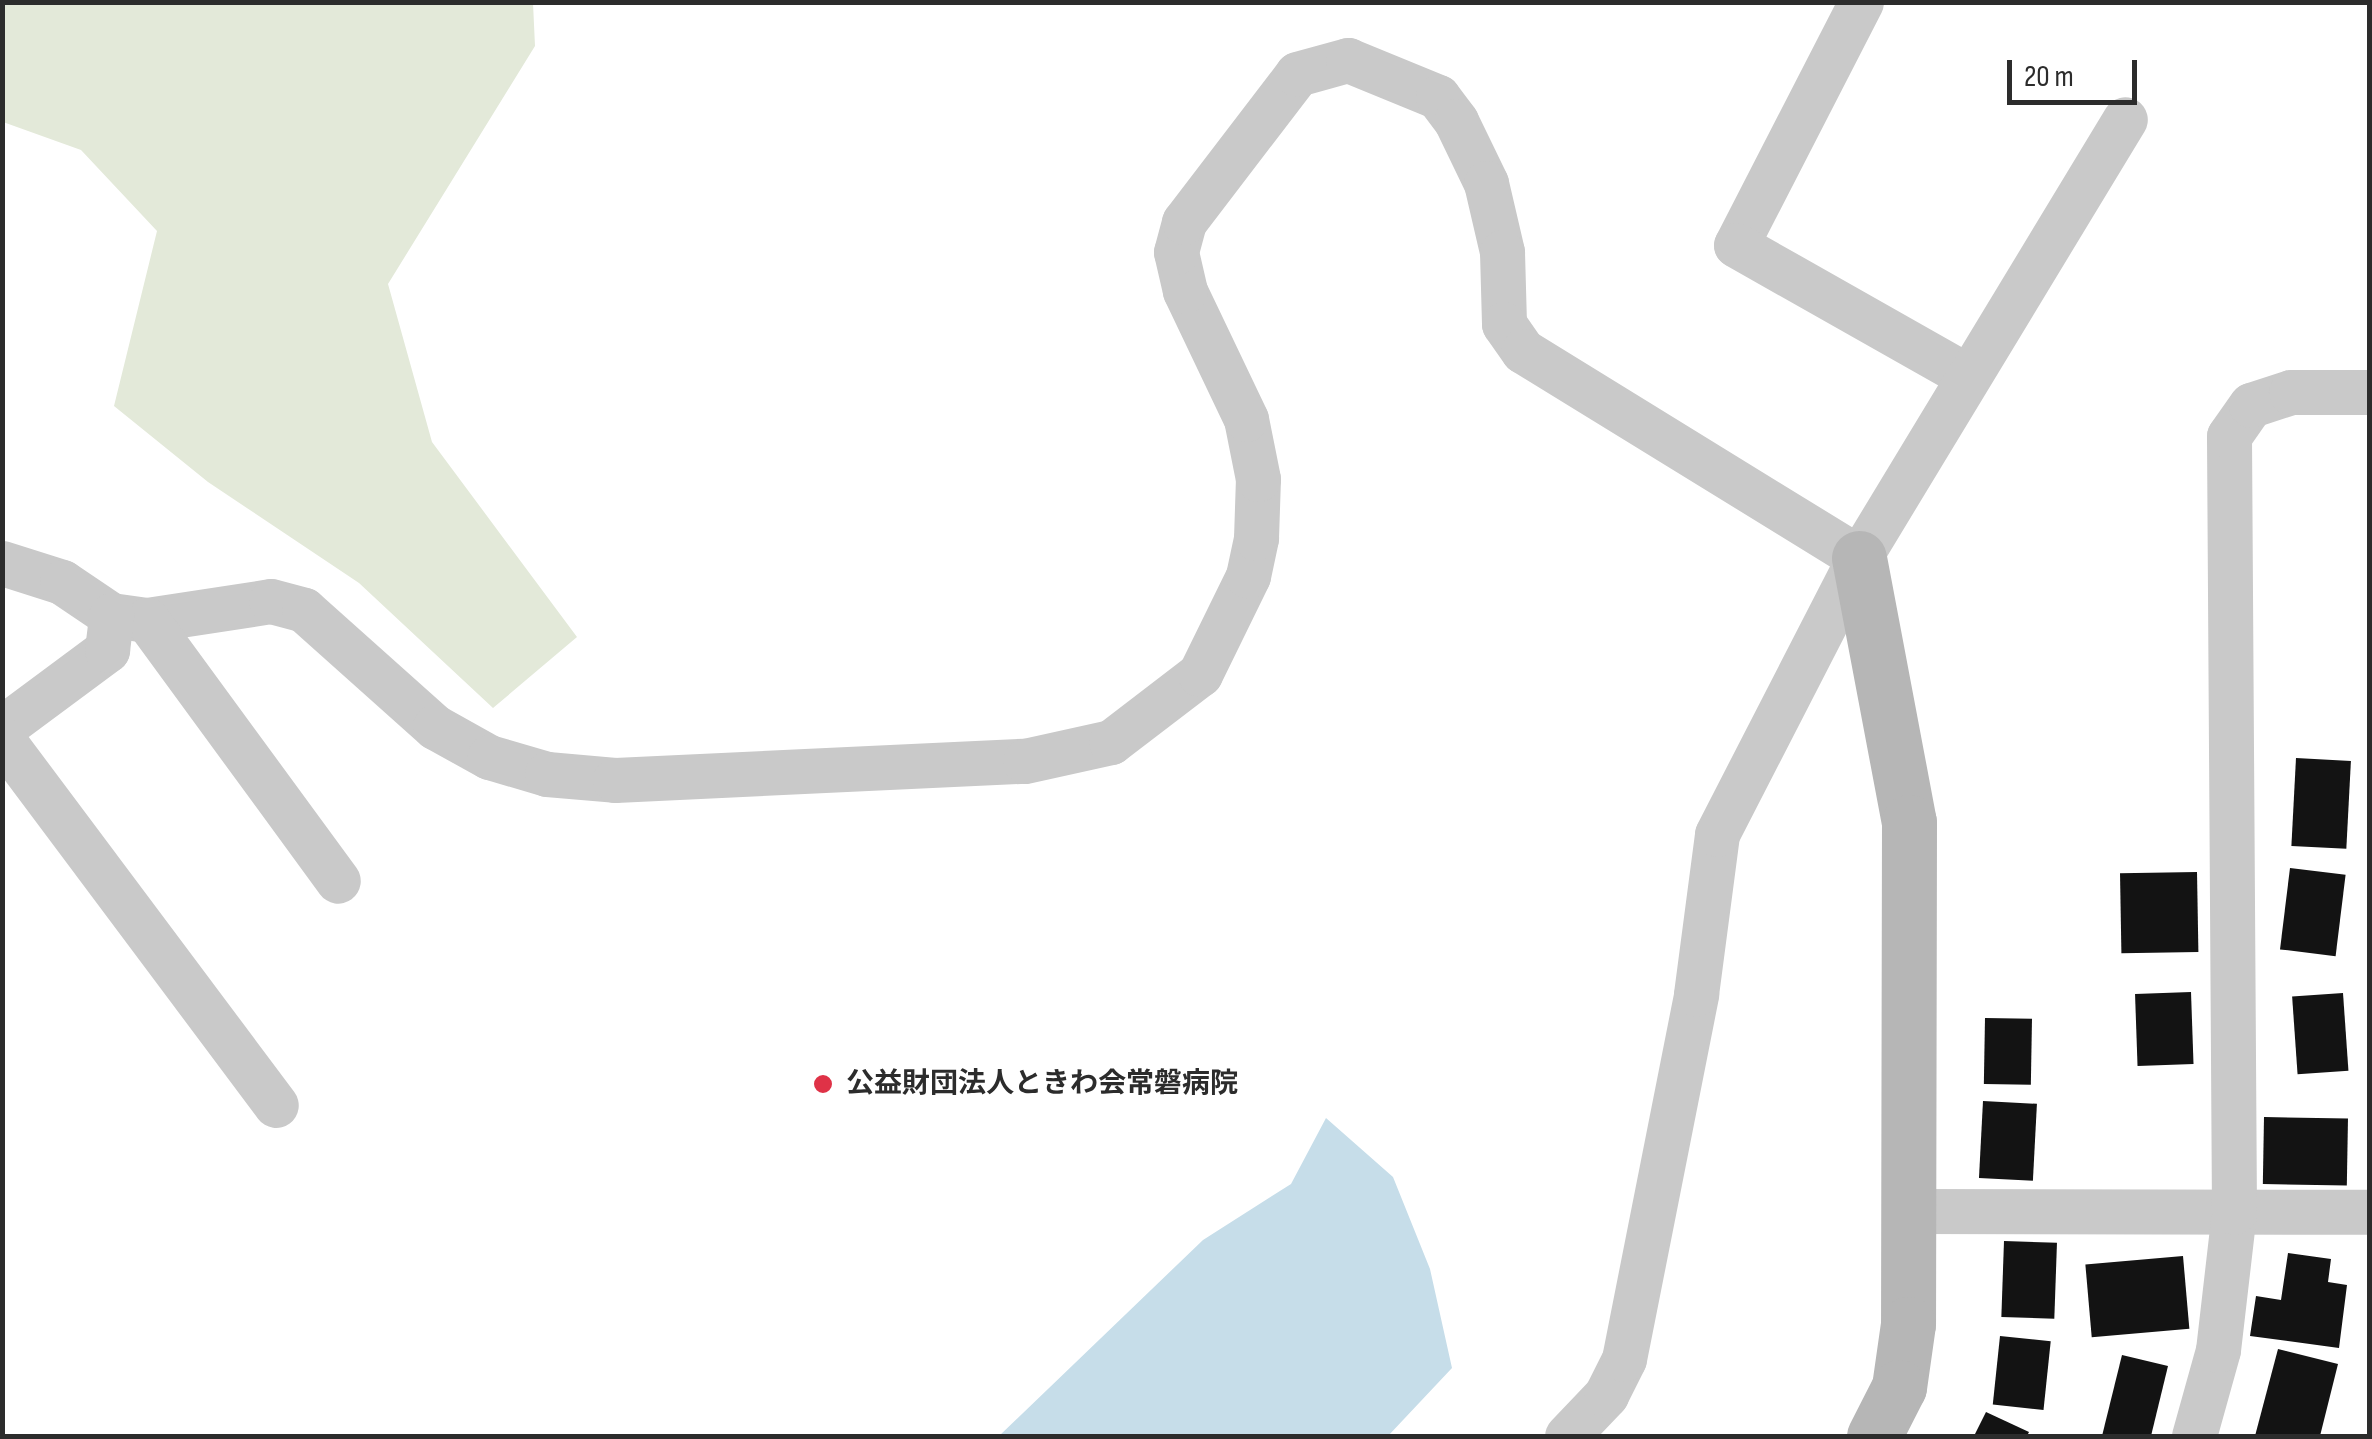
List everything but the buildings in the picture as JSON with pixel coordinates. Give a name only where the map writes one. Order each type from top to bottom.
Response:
[{"type":"street","points":[[1855,5],[1736,246],[1964,374]]},
{"type":"street","points":[[129,617],[238,603],[304,610],[435,727],[489,757],[547,774],[615,780],[1025,761],[1111,742],[1200,674],[1248,576],[1256,538],[1258,479],[1246,419],[1184,291],[1176,252],[1184,222],[1298,74],[1348,60],[1438,97],[1456,121],[1486,182],[1502,252],[1504,324],[1523,351],[1858,558],[1909,822],[1908,1324],[1899,1387],[1874,1436]]},
{"type":"street","points":[[1567,1436],[1606,1395],[1624,1360],[1696,994],[1717,834],[1858,558],[1964,374],[2125,119]]},
{"type":"street","points":[[2194,1436],[2218,1350],[2234,1212],[2230,436],[2250,405],[2292,392],[2370,392]]},
{"type":"street","points":[[2,562],[62,582],[129,617],[338,881]]},
{"type":"street","points":[[2,728],[108,650],[129,617]]},
{"type":"street","points":[[2,738],[276,1105]]},
{"type":"street","points":[[1907,1211],[2370,1212]]},
{"type":"green space","points":[[3,2],[533,3],[535,46],[388,284],[432,442],[577,637],[493,708],[359,583],[208,482],[114,406],[157,231],[81,150],[3,122]]},
{"type":"water","points":[[1326,1118],[1393,1177],[1430,1269],[1452,1368],[1388,1436],[999,1436],[1203,1240],[1291,1184]]},
{"type":"place","name":"公益財団法人ときわ会常磐病院","points":[[823,1084]]}]
